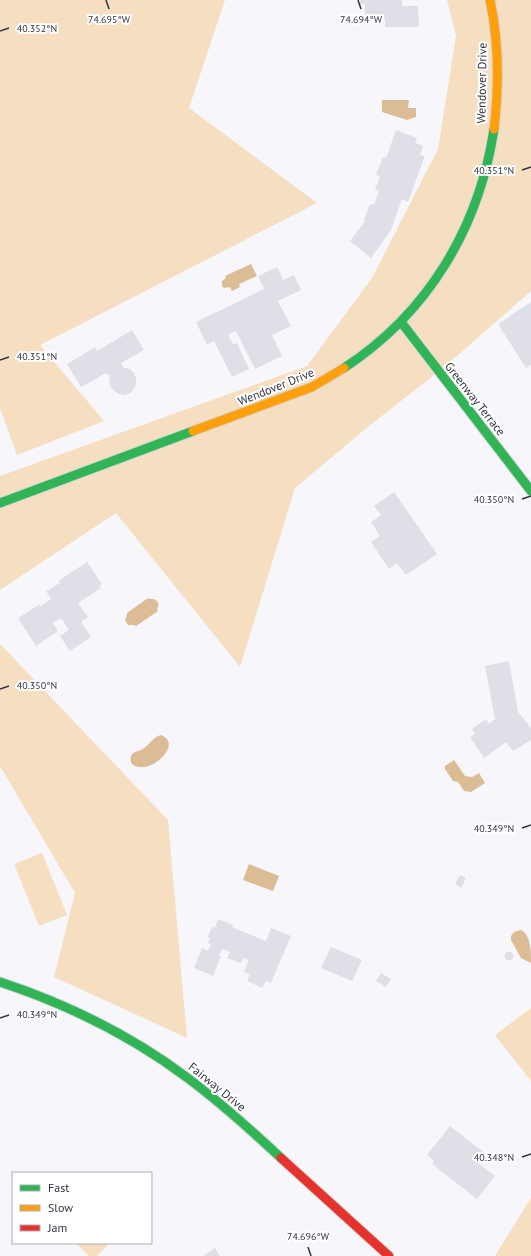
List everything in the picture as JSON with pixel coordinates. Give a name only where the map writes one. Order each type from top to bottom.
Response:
[{"type":"street","name":"Wendover Drive","points":[[0,504],[312,387],[343,369],[376,344],[400,322],[430,288],[449,259],[468,222],[483,183],[492,142],[496,107],[497,61],[490,0]]},
{"type":"street","name":"Greenway Terrace","points":[[400,322],[531,491]]},
{"type":"street","name":"Fairway Drive","points":[[0,982],[33,993],[100,1023],[140,1046],[188,1078],[233,1114],[388,1256]]},
{"type":"shaded area","points":[[0,0],[225,0],[189,108],[317,203],[40,345],[104,421],[17,455],[0,408]]},
{"type":"shaded area","points":[[447,0],[531,0],[531,291],[443,368],[369,426],[295,488],[240,667],[116,513],[0,590],[0,476],[307,366],[372,278],[438,149],[456,36]]},
{"type":"shaded area","points":[[382,100],[409,100],[408,108],[416,108],[416,117],[407,120],[382,112]]},
{"type":"shaded area","points":[[251,264],[257,276],[239,284],[240,287],[232,291],[230,287],[224,288],[222,286],[222,281],[226,278],[225,276]]},
{"type":"shaded area","points":[[148,598],[157,601],[158,611],[136,626],[128,625],[125,620],[127,613]]},
{"type":"shaded area","points":[[0,644],[168,820],[187,1038],[54,977],[75,893],[0,766]]},
{"type":"shaded area","points":[[161,735],[167,739],[169,743],[165,754],[161,759],[150,766],[137,767],[133,765],[131,758],[133,753],[143,749]]},
{"type":"shaded area","points":[[454,760],[465,776],[472,777],[479,773],[485,783],[471,792],[464,791],[458,782],[453,781],[445,769],[445,766]]},
{"type":"shaded area","points":[[42,853],[67,915],[39,926],[14,864]]},
{"type":"shaded area","points":[[249,864],[279,876],[273,891],[243,880]]},
{"type":"shaded area","points":[[521,930],[529,940],[531,963],[521,958],[511,940],[511,936],[514,932]]},
{"type":"shaded area","points":[[531,1008],[531,1081],[495,1035]]},
{"type":"shaded area","points":[[531,1198],[531,1256],[495,1256]]},
{"type":"shaded area","points":[[77,1244],[109,1244],[97,1256],[89,1256]]},
{"type":"building","points":[[360,0],[402,0],[402,6],[418,6],[419,27],[385,27],[385,19],[365,19],[365,4],[360,4]]},
{"type":"building","points":[[396,130],[417,138],[415,143],[423,146],[420,155],[425,156],[408,202],[402,199],[391,230],[371,258],[350,241],[365,221],[364,220],[370,204],[374,205],[379,191],[375,190],[380,176],[376,175],[383,157],[386,158]]},
{"type":"building","points":[[277,267],[283,280],[294,275],[301,290],[278,301],[291,326],[272,335],[282,356],[255,369],[236,331],[228,335],[233,344],[237,343],[249,369],[232,377],[214,341],[207,345],[196,322],[264,289],[258,276]]},
{"type":"building","points":[[531,302],[531,365],[526,368],[498,324]]},
{"type":"building","points":[[132,330],[144,350],[121,363],[124,368],[130,369],[134,373],[136,384],[134,389],[125,395],[119,394],[111,387],[109,382],[110,376],[106,373],[81,387],[67,364],[95,347],[97,351]]},
{"type":"building","points":[[394,492],[437,554],[406,575],[397,563],[389,569],[371,542],[380,536],[371,522],[381,515],[374,506]]},
{"type":"building","points":[[87,562],[102,584],[99,586],[101,588],[78,603],[88,617],[81,622],[91,637],[70,651],[60,636],[69,630],[61,618],[53,623],[58,631],[36,646],[18,618],[51,599],[46,591],[60,583],[58,581]]},
{"type":"building","points":[[509,661],[518,712],[531,728],[531,740],[513,751],[506,742],[484,758],[470,737],[475,734],[472,729],[486,719],[489,724],[495,719],[485,666]]},
{"type":"building","points":[[460,875],[466,878],[461,888],[455,884]]},
{"type":"building","points":[[218,919],[233,925],[232,927],[266,941],[271,928],[291,936],[271,983],[266,981],[262,988],[247,981],[250,974],[244,972],[249,960],[243,958],[241,963],[227,958],[230,952],[222,949],[219,955],[221,956],[213,976],[194,968],[202,948],[208,951],[211,944],[208,943],[210,938],[207,938],[212,927],[215,928]]},
{"type":"building","points":[[331,947],[362,960],[352,981],[321,968]]},
{"type":"building","points":[[507,952],[511,952],[513,956],[511,960],[507,960],[505,958],[505,954]]},
{"type":"building","points":[[381,973],[391,979],[386,987],[376,981]]},
{"type":"building","points":[[450,1126],[486,1154],[478,1163],[495,1176],[477,1199],[432,1164],[434,1161],[427,1155]]},
{"type":"building","points":[[215,1248],[220,1256],[203,1256]]},
{"type":"traffic: fast","points":[[344,368],[374,346],[401,321],[424,294],[445,265],[462,234],[476,200],[487,165],[494,129]]},
{"type":"traffic: fast","points":[[401,322],[531,491]]},
{"type":"traffic: fast","points":[[0,503],[193,431]]},
{"type":"traffic: fast","points":[[0,982],[50,1000],[74,1011],[122,1035],[145,1049],[167,1063],[213,1098],[281,1158]]},
{"type":"traffic: slow","points":[[490,0],[497,48],[497,97],[494,129]]},
{"type":"traffic: slow","points":[[193,431],[312,387],[344,368]]},
{"type":"traffic: jam","points":[[281,1158],[389,1256]]}]
